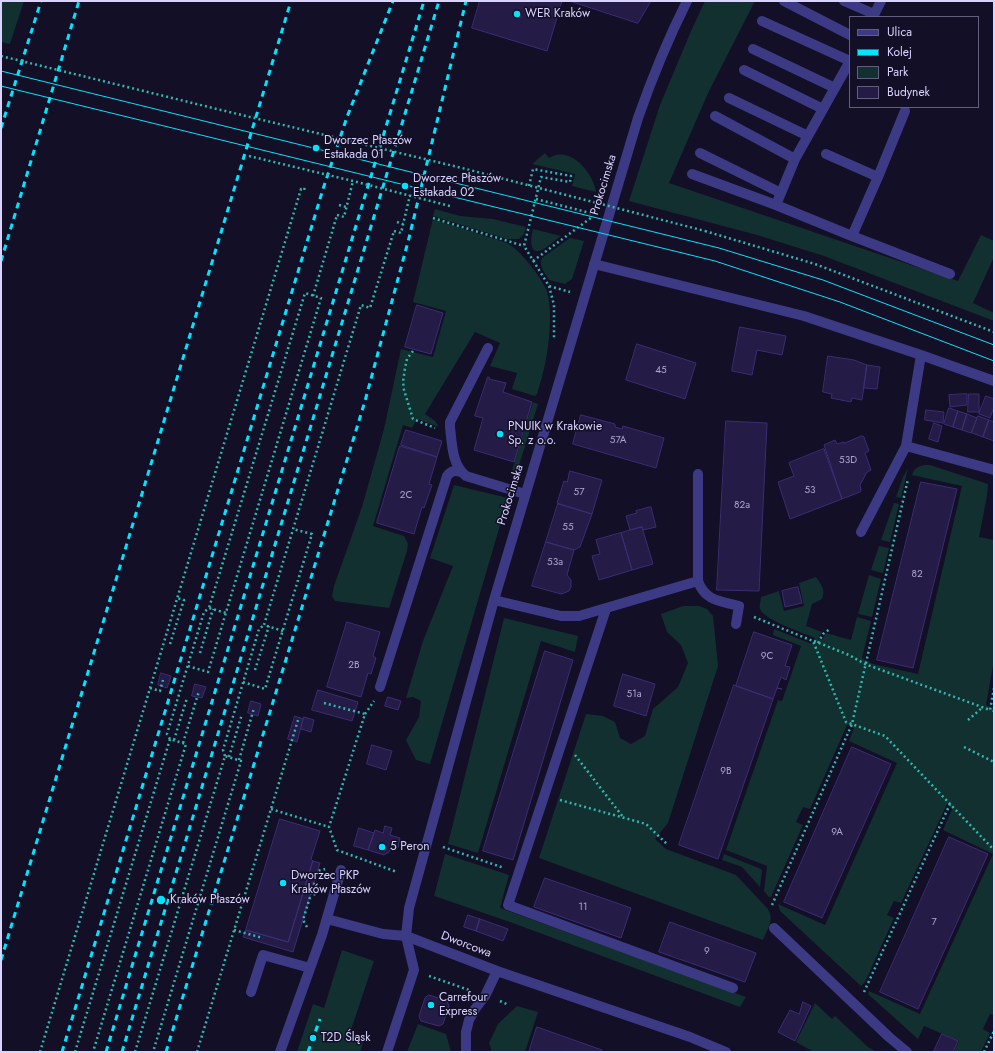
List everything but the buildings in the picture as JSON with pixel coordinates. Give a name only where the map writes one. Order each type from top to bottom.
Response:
[{"type":"street","name":"Prokocimska","points":[[387,1052],[414,970],[406,936],[408,908],[494,600],[622,168],[644,100],[673,29],[687,1]]},
{"type":"street","points":[[784,1],[849,34]]},
{"type":"street","points":[[844,1],[874,16],[880,1]]},
{"type":"street","points":[[762,21],[849,61]]},
{"type":"street","points":[[753,49],[835,88]]},
{"type":"street","points":[[776,205],[795,159],[849,63]]},
{"type":"street","points":[[744,70],[823,109]]},
{"type":"street","points":[[729,98],[808,136]]},
{"type":"street","points":[[852,236],[878,178],[905,110]]},
{"type":"street","points":[[715,116],[795,159]]},
{"type":"street","points":[[700,153],[780,193]]},
{"type":"street","points":[[826,154],[878,178]]},
{"type":"street","points":[[692,174],[776,205],[950,274]]},
{"type":"street","points":[[594,264],[804,316],[921,354],[994,381]]},
{"type":"street","points":[[488,348],[450,422],[456,465],[466,476],[525,494]]},
{"type":"street","points":[[861,532],[906,446],[921,354]]},
{"type":"street","points":[[906,446],[994,470]]},
{"type":"street","points":[[380,687],[447,476],[450,472],[461,472]]},
{"type":"street","points":[[698,474],[698,582],[701,590],[707,596],[739,606],[736,624]]},
{"type":"street","points":[[494,600],[561,616],[579,616],[698,582]]},
{"type":"street","points":[[606,609],[508,905],[733,988]]},
{"type":"street","points":[[280,1052],[327,919],[341,870]]},
{"type":"street","name":"Dworcowa","points":[[327,919],[383,934],[406,936],[497,971],[690,1037],[726,1052]]},
{"type":"street","points":[[774,928],[907,1052]]},
{"type":"street","points":[[251,992],[263,955],[310,968]]},
{"type":"street","points":[[466,1052],[466,1032],[469,1020],[485,996],[497,971]]},
{"type":"path","points":[[1,56],[213,109],[409,154],[705,231],[815,264],[994,332]]},
{"type":"path","points":[[249,156],[450,206]]},
{"type":"path","points":[[524,246],[541,177],[570,182],[571,176],[533,169],[529,186]]},
{"type":"path","points":[[313,296],[337,215],[344,217],[353,181]]},
{"type":"path","points":[[40,1052],[301,189],[304,190],[305,187]]},
{"type":"path","points":[[135,1052],[225,756],[223,750],[259,629],[264,625],[361,305],[370,308],[394,231],[400,233],[410,195]]},
{"type":"path","points":[[533,261],[595,214],[536,199]]},
{"type":"path","points":[[339,205],[346,207]]},
{"type":"path","points":[[433,218],[524,246],[549,286],[554,305],[554,347]]},
{"type":"path","points":[[397,222],[403,224]]},
{"type":"path","points":[[549,286],[574,294]]},
{"type":"path","points":[[75,1052],[170,739],[168,734],[188,666],[204,612],[210,608],[305,293],[321,298],[208,672],[188,666]]},
{"type":"path","points":[[413,351],[406,364],[403,382],[411,415],[416,421],[441,431]]},
{"type":"path","points":[[772,905],[852,724],[908,479]]},
{"type":"path","points":[[243,682],[265,689],[312,534],[293,529]]},
{"type":"path","points":[[170,644],[184,600],[177,598]]},
{"type":"path","points":[[210,608],[226,613]]},
{"type":"path","points":[[200,653],[213,609]]},
{"type":"path","points":[[753,617],[849,655],[865,664],[994,711]]},
{"type":"path","points":[[264,625],[283,631]]},
{"type":"path","points":[[255,670],[268,626]]},
{"type":"path","points":[[818,642],[823,634],[830,629]]},
{"type":"path","points":[[813,641],[846,722],[885,736],[994,850]]},
{"type":"path","points":[[150,688],[160,691],[163,680]]},
{"type":"path","points":[[990,710],[994,688]]},
{"type":"path","points":[[93,1052],[186,744],[184,743],[199,691]]},
{"type":"path","points":[[174,740],[187,698]]},
{"type":"path","points":[[324,703],[365,714],[330,827],[338,850],[397,872]]},
{"type":"path","points":[[968,720],[983,707]]},
{"type":"path","points":[[153,1052],[241,761],[239,760],[254,708]]},
{"type":"path","points":[[229,757],[242,714]]},
{"type":"path","points":[[197,1052],[299,717]]},
{"type":"path","points":[[170,739],[184,743]]},
{"type":"path","points":[[563,739],[623,818]]},
{"type":"path","points":[[964,747],[994,762]]},
{"type":"path","points":[[225,756],[239,760]]},
{"type":"path","points":[[544,796],[646,824],[668,845]]},
{"type":"path","points":[[864,993],[950,804]]},
{"type":"path","points":[[271,809],[330,827]]},
{"type":"path","points":[[440,846],[519,872]]},
{"type":"path","points":[[307,926],[303,920],[318,871],[326,868]]},
{"type":"path","points":[[304,891],[311,893]]},
{"type":"path","points":[[984,1052],[994,1031]]},
{"type":"green space","points":[[1,1],[24,1],[10,44],[1,42]]},
{"type":"green space","points":[[705,1],[755,1],[709,91],[669,183],[958,281],[981,235],[994,241],[994,257],[973,303],[994,313],[994,321],[824,256],[757,235],[629,201],[660,105]]},
{"type":"green space","points":[[545,153],[549,158],[557,155],[565,155],[579,163],[590,176],[596,192],[572,186],[575,174],[532,164]]},
{"type":"green space","points":[[435,209],[460,216],[493,219],[526,227],[524,234],[519,239],[507,239],[433,216]]},
{"type":"green space","points":[[433,219],[507,243],[520,253],[537,274],[546,289],[550,309],[549,341],[542,376],[537,394],[535,396],[512,389],[517,373],[490,366],[500,343],[475,332],[425,414],[435,421],[439,427],[417,419],[412,428],[403,425],[373,526],[404,536],[408,544],[389,608],[335,601],[332,596],[334,586],[362,507],[384,429],[401,349],[433,357],[446,311],[413,302]]},
{"type":"green space","points":[[533,229],[561,236],[542,250],[534,250],[532,248]]},
{"type":"green space","points":[[570,238],[584,241],[572,279],[565,284],[549,280],[541,267],[542,258]]},
{"type":"green space","points":[[533,402],[538,404],[517,472],[512,470]]},
{"type":"green space","points":[[930,465],[988,484],[979,537],[994,540],[994,660],[986,705],[994,708],[994,1015],[990,1014],[983,1029],[990,1033],[981,1052],[954,1052],[959,1041],[924,1026],[918,1039],[868,994],[869,991],[920,1014],[993,854],[943,830],[952,809],[947,804],[901,903],[894,901],[887,915],[894,918],[865,982],[861,986],[780,911],[778,904],[825,925],[897,763],[849,741],[854,728],[847,725],[810,809],[803,807],[796,822],[803,825],[771,897],[769,897],[764,891],[767,866],[726,850],[778,700],[782,701],[801,646],[773,635],[774,629],[812,644],[815,638],[776,622],[763,613],[760,609],[761,597],[779,591],[784,611],[804,606],[799,583],[816,577],[822,587],[823,596],[822,599],[812,604],[806,626],[822,632],[818,639],[822,640],[826,633],[851,640],[857,617],[871,621],[862,658],[873,664],[918,674],[962,486],[912,475],[919,467]]},
{"type":"green space","points":[[908,468],[901,498],[896,497],[903,477]]},
{"type":"green space","points":[[454,485],[508,498],[430,764],[416,760],[406,740],[419,717],[421,701],[413,697],[406,698],[423,641],[453,566],[430,558]]},
{"type":"green space","points":[[894,503],[899,504],[890,542],[881,540]]},
{"type":"green space","points":[[879,546],[889,548],[883,573],[871,570]]},
{"type":"green space","points":[[869,575],[881,579],[872,617],[858,614]]},
{"type":"green space","points":[[683,606],[699,606],[707,609],[713,616],[718,666],[668,823],[655,839],[666,849],[736,875],[769,912],[771,920],[763,940],[539,858],[586,714],[603,716],[615,722],[620,738],[631,744],[645,736],[653,709],[678,687],[688,663],[681,645],[667,632],[661,614]]},
{"type":"green space","points":[[504,618],[578,636],[575,652],[541,641],[478,853],[448,844]]},
{"type":"green space","points":[[445,854],[509,875],[500,908],[746,997],[740,1007],[510,922],[434,896]]},
{"type":"green space","points":[[724,854],[761,869],[760,887],[742,867],[722,860]]},
{"type":"green space","points":[[342,950],[374,961],[351,1030],[363,1043],[360,1052],[297,1052],[313,1004],[324,1008]]},
{"type":"green space","points":[[815,1003],[832,1019],[835,1016],[868,1047],[877,1052],[814,1052],[796,1042]]},
{"type":"green space","points":[[517,1006],[538,1012],[525,1052],[492,1052],[489,1043],[498,1024]]},
{"type":"green space","points":[[418,1024],[446,1034],[451,1052],[407,1052]]},
{"type":"tram line","points":[[1,71],[719,248],[823,280],[994,345]]},
{"type":"tram line","points":[[1,86],[715,261],[840,302],[994,361]]},
{"type":"railway","points":[[1,128],[41,1]]},
{"type":"railway","points":[[1,261],[79,1]]},
{"type":"railway","points":[[1,960],[291,1]]},
{"type":"railway","points":[[62,1052],[323,189],[347,117],[393,1]]},
{"type":"railway","points":[[106,1052],[424,1]]},
{"type":"railway","points":[[122,1052],[439,1]]},
{"type":"railway","points":[[166,1052],[365,401],[409,238],[466,1]]},
{"type":"railway","points":[[308,1052],[320,1019]]},
{"type":"place","name":"WER Kraków","points":[[517,14]]},
{"type":"place","name":"Dworzec Płaszów Estakada 01","points":[[316,148]]},
{"type":"place","name":"Dworzec Płaszów Estakada 02","points":[[405,186]]},
{"type":"place","name":"PNUIK w Krakowie Sp. z o.o.","points":[[500,434]]},
{"type":"place","name":"5 Peron","points":[[382,847]]},
{"type":"place","name":"Dworzec PKP Kraków Płaszów","points":[[283,883]]},
{"type":"place","name":"Kraków Płaszów","points":[[161,900]]},
{"type":"place","name":"Carrefour Express","points":[[431,1005]]},
{"type":"place","name":"T2D Śląsk","points":[[313,1038]]}]
